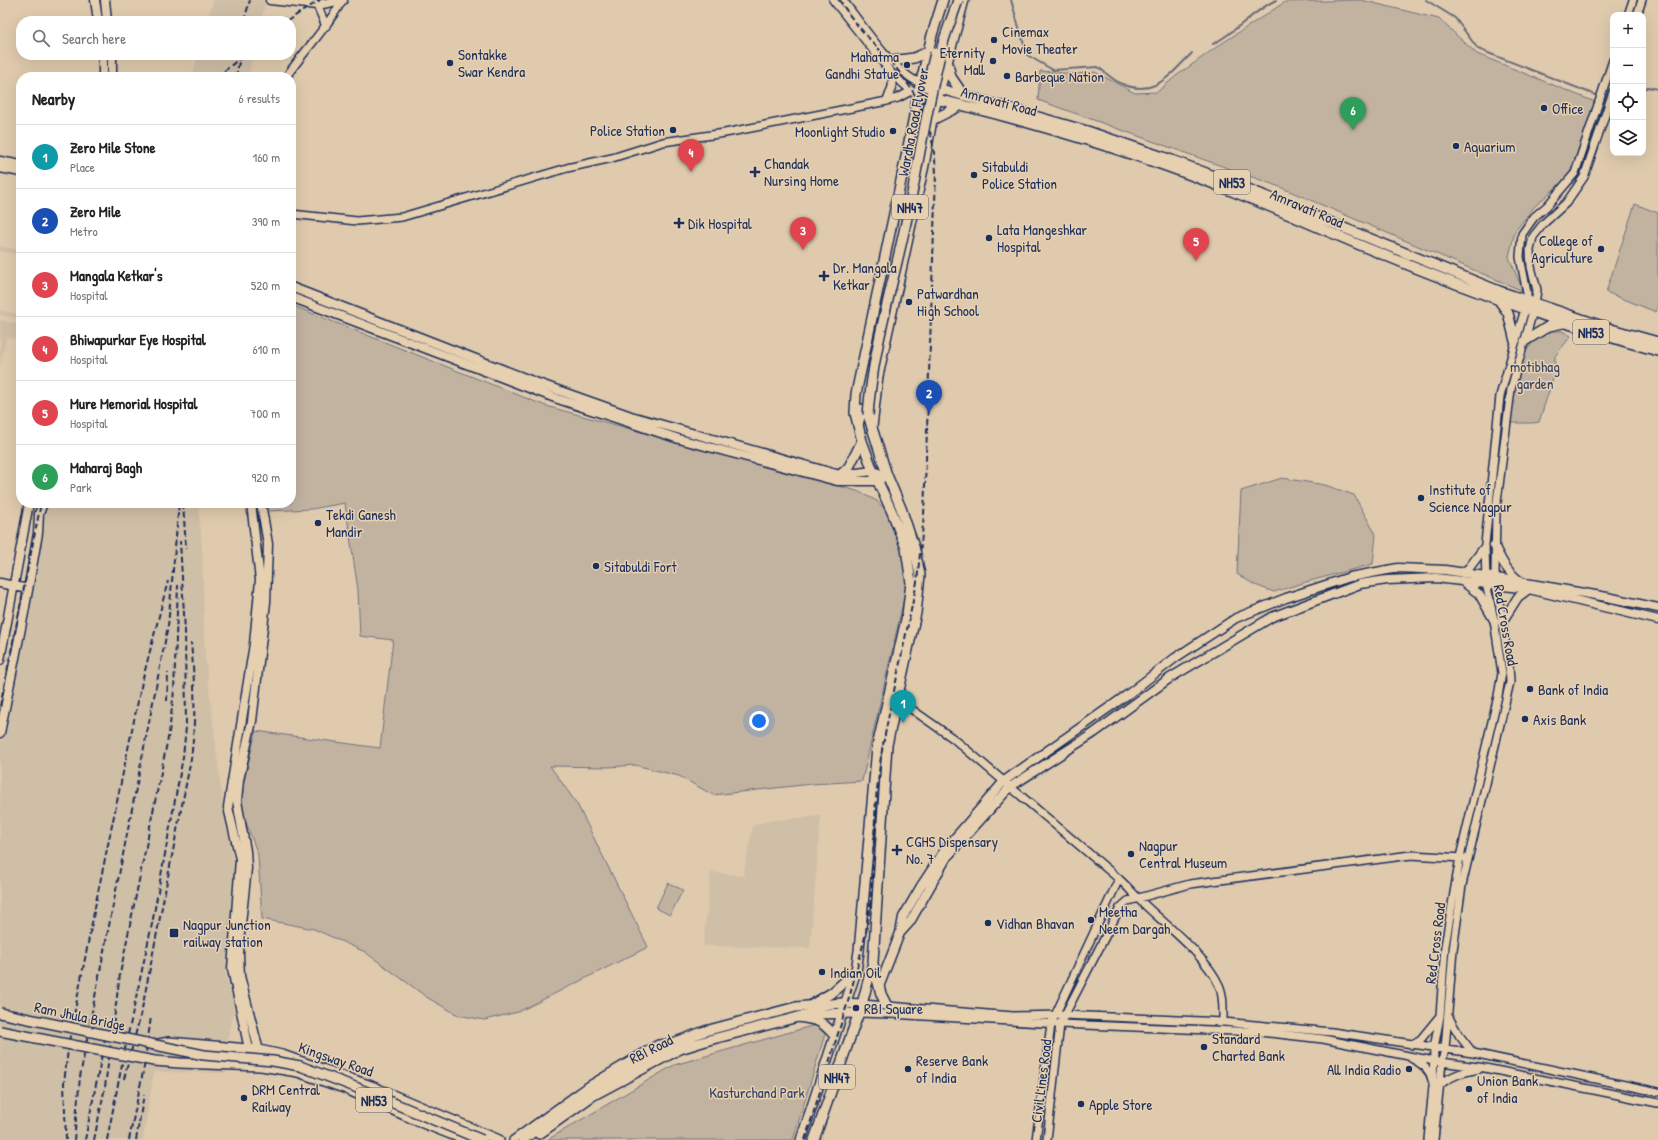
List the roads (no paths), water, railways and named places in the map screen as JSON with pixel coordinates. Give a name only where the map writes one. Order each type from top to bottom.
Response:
[{"type":"main road","points":[[95,0],[97,16]]},
{"type":"main road","points":[[105,0],[107,16]]},
{"type":"main road","points":[[270,0],[318,5],[343,0]]},
{"type":"main road","points":[[846,1002],[856,971],[860,951],[877,747],[907,615],[911,584],[906,548],[892,512],[873,471],[862,441],[855,413],[856,394],[908,152],[917,90],[943,0]]},
{"type":"main road","name":"Wardha Road Flyover","points":[[865,412],[863,392],[870,353],[915,160],[930,71],[952,0]]},
{"type":"main road","name":"Wardha Road Flyover","points":[[865,412],[877,350],[915,184],[933,88],[944,40],[958,0]]},
{"type":"main road","name":"Wardha Road Flyover","points":[[872,427],[878,376],[924,165],[932,120],[939,89],[964,0]]},
{"type":"main road","points":[[892,61],[914,58],[928,52]]},
{"type":"main road","points":[[103,60],[103,72]]},
{"type":"main road","points":[[112,60],[112,72]]},
{"type":"main road","points":[[932,120],[963,100],[951,77],[947,60]]},
{"type":"main road","name":"Amravati Road","points":[[917,90],[939,89],[963,100],[1087,131],[1169,159],[1238,185],[1367,243],[1498,299],[1658,342]]},
{"type":"main road","name":"Amravati Road","points":[[917,90],[937,99],[963,100]]},
{"type":"main road","points":[[0,161],[16,167]]},
{"type":"main road","points":[[0,168],[16,168]]},
{"type":"main road","name":"Amravati Road","points":[[1367,243],[1530,307],[1563,323],[1658,351]]},
{"type":"main road","points":[[296,289],[535,382],[631,416],[795,466],[837,481],[878,481],[887,475]]},
{"type":"main road","points":[[296,299],[558,399],[679,439],[795,466],[840,474],[873,471],[887,475]]},
{"type":"main road","points":[[1498,299],[1508,313],[1520,341],[1549,326],[1563,323]]},
{"type":"main road","name":"NH47","points":[[858,425],[865,412]]},
{"type":"main road","name":"NH47","points":[[865,412],[872,427]]},
{"type":"main road","points":[[523,1140],[567,1106],[673,1043],[705,1031],[796,1007],[813,1004],[846,1002],[862,1004],[873,962],[887,745],[916,613],[920,575],[901,508],[887,475],[872,427]]},
{"type":"main road","points":[[840,474],[849,467],[862,441]]},
{"type":"main road","points":[[0,660],[28,508]]},
{"type":"main road","points":[[0,733],[28,589],[41,508]]},
{"type":"main road","points":[[252,508],[260,580],[254,644],[228,806],[240,858],[232,968],[261,1066]]},
{"type":"main road","points":[[252,1066],[254,1046],[240,976],[239,955],[247,868],[246,851],[237,801],[239,780],[252,721],[266,602],[268,544],[262,508]]},
{"type":"main road","points":[[1494,545],[1508,570],[1521,582]]},
{"type":"main road","points":[[1007,784],[1100,729],[1176,674],[1272,617],[1360,584],[1387,580],[1461,576],[1484,548]]},
{"type":"main road","points":[[879,986],[900,933],[910,922],[947,857],[1007,784],[1175,658],[1236,618],[1286,598],[1350,577],[1398,568],[1495,581],[1658,620]]},
{"type":"main road","points":[[1461,576],[1479,594],[1498,621],[1518,597],[1529,589]]},
{"type":"main road","points":[[1495,581],[1521,582],[1607,597],[1658,608]]},
{"type":"main road","points":[[0,583],[28,589]]},
{"type":"main road","points":[[1605,607],[1607,597]]},
{"type":"main road","points":[[1094,718],[1100,729]]},
{"type":"main road","points":[[873,962],[879,986],[887,1006]]},
{"type":"main road","points":[[813,1004],[833,992],[856,971]]},
{"type":"main road","name":"NH47","points":[[801,1140],[846,1002]]},
{"type":"main road","name":"NH47","points":[[814,1140],[862,1004]]},
{"type":"main road","name":"Ram Jhula Bridge","points":[[0,1013],[204,1055],[273,1061],[300,1066],[355,1087],[482,1140]]},
{"type":"main road","name":"RBI Road","points":[[531,1140],[592,1096],[680,1049],[798,1017],[814,1014],[859,1013]]},
{"type":"main road","points":[[798,1017],[824,1023],[834,1035]]},
{"type":"main road","name":"Ram Jhula Bridge","points":[[0,1030],[154,1061],[180,1064],[261,1066]]},
{"type":"main road","name":"Kingsway Road","points":[[154,1045],[169,1042],[232,1048],[254,1046],[371,1086],[499,1140]]},
{"type":"main road","name":"NH53","points":[[261,1066],[298,1072],[339,1086],[466,1140]]},
{"type":"street","points":[[289,72],[297,60],[326,26],[343,0]]},
{"type":"street","points":[[833,0],[894,75],[917,90]]},
{"type":"street","points":[[843,0],[892,61],[909,77],[917,90]]},
{"type":"street","points":[[1629,12],[1633,0]]},
{"type":"street","points":[[1638,12],[1642,0]]},
{"type":"street","points":[[318,5],[326,26]]},
{"type":"street","points":[[1530,307],[1520,257],[1522,234],[1534,218],[1547,206],[1575,173],[1610,69]]},
{"type":"street","points":[[887,101],[894,75]]},
{"type":"street","points":[[296,215],[357,221],[402,217],[567,168],[612,158],[663,142],[725,133],[887,101],[917,90]]},
{"type":"street","points":[[1530,307],[1537,290],[1531,267],[1530,250],[1533,237],[1543,224],[1566,203],[1584,177],[1610,101]]},
{"type":"street","name":"Red Cross Road","points":[[1438,1061],[1445,1049],[1445,946],[1468,838],[1510,682],[1509,665],[1498,621],[1485,579],[1484,548],[1500,396],[1520,341],[1530,307]]},
{"type":"street","name":"Red Cross Road","points":[[1498,621],[1494,545],[1496,510],[1505,430],[1520,341]]},
{"type":"street","points":[[897,699],[954,739],[1119,879],[1193,951],[1211,972],[1222,993],[1223,1022]]},
{"type":"street","points":[[1136,897],[1149,896],[1190,884],[1411,855],[1465,854]]},
{"type":"street","points":[[1036,1140],[1051,1024],[1119,879]]},
{"type":"street","name":"Civil Lines Road","points":[[1046,1140],[1060,1024],[1120,908],[1128,901],[1136,897]]},
{"type":"street","points":[[862,1004],[1013,1016],[1064,1015],[1223,1022],[1332,1032],[1473,1053],[1658,1092]]},
{"type":"street","points":[[859,1013],[1051,1024],[1260,1032],[1323,1039],[1438,1061],[1485,1068],[1658,1103]]},
{"type":"street","points":[[1412,1045],[1444,1016],[1473,1053]]},
{"type":"street","name":"Red Cross Road","points":[[1428,1140],[1438,1061],[1434,1048],[1444,1016]]},
{"type":"street","points":[[513,1140],[588,1086],[658,1044],[673,1043]]},
{"type":"street","points":[[1402,1054],[1422,1064],[1431,1074],[1436,1086],[1434,1140]]},
{"type":"street","points":[[1436,1086],[1459,1073],[1485,1068]]},
{"type":"waterway","points":[[1011,0],[1027,55],[1053,70],[1098,67],[1113,79],[1130,87],[1151,87],[1168,77],[1192,53]]},
{"type":"waterway","points":[[1213,44],[1276,0]]},
{"type":"waterway","points":[[1426,0],[1455,18],[1478,49],[1599,96]]},
{"type":"waterway","points":[[1646,88],[1658,89]]},
{"type":"railway","points":[[245,16],[250,0]]},
{"type":"railway","points":[[295,16],[320,0]]},
{"type":"railway","points":[[805,1140],[850,995],[866,933],[871,898],[876,798],[881,756],[917,582],[924,515],[936,174],[932,141],[917,98],[899,72],[856,23],[840,0]]},
{"type":"railway","points":[[223,72],[238,60]]},
{"type":"railway","points":[[237,72],[239,60]]},
{"type":"railway","points":[[0,706],[40,508]]},
{"type":"railway","points":[[74,1140],[80,1077],[168,626],[179,508]]},
{"type":"railway","points":[[183,508],[186,549]]},
{"type":"railway","points":[[107,1140],[152,924],[183,757],[186,727],[185,632],[180,541]]},
{"type":"railway","points":[[66,1140],[64,1083],[69,1041],[97,897],[142,682],[168,581]]},
{"type":"railway","points":[[94,1140],[105,1087],[120,974],[169,733],[174,691],[178,585]]},
{"type":"railway","points":[[124,1079],[142,1009],[191,759],[194,729],[191,643]]},
{"type":"railway","points":[[167,701],[168,673]]},
{"type":"railway","points":[[129,1140],[144,1067],[151,1017]]},
{"type":"railway","points":[[85,1140],[106,1034]]},
{"type":"railway","points":[[136,1140],[144,1094]]},
{"type":"place","name":"Cinemax Movie Theater","points":[[994,40]]},
{"type":"place","name":"Eternity Mall","points":[[993,61]]},
{"type":"place","name":"Sontakke Swar Kendra","points":[[450,63]]},
{"type":"place","name":"Mahatma Gandhi Statue","points":[[907,65]]},
{"type":"place","name":"Barbeque Nation","points":[[1007,76]]},
{"type":"place","name":"Office","points":[[1544,108]]},
{"type":"place","name":"Police Station","points":[[673,130]]},
{"type":"place","name":"Maharaj Bagh","points":[[1353,130]]},
{"type":"place","name":"Moonlight Studio","points":[[893,131]]},
{"type":"place","name":"Aquarium","points":[[1456,146]]},
{"type":"place","name":"Bhiwapurkar Eye Hospital","points":[[691,172]]},
{"type":"place","name":"Chandak Nursing Home","points":[[755,172]]},
{"type":"place","name":"Sitabuldi Police Station","points":[[974,175]]},
{"type":"place","name":"Dik Hospital","points":[[679,223]]},
{"type":"place","name":"Lata Mangeshkar Hospital","points":[[989,238]]},
{"type":"place","name":"College of Agriculture","points":[[1601,249]]},
{"type":"place","name":"Mangala Ketkar's","points":[[803,250]]},
{"type":"place","name":"Mure Memorial Hospital","points":[[1196,261]]},
{"type":"place","name":"Dr. Mangala Ketkar","points":[[824,276]]},
{"type":"place","name":"Patwardhan High School","points":[[909,302]]},
{"type":"place","name":"Zero Mile","points":[[929,413]]},
{"type":"place","name":"Institute of Science Nagpur","points":[[1421,498]]},
{"type":"place","name":"Tekdi Ganesh Mandir","points":[[318,523]]},
{"type":"place","name":"Sitabuldi Fort","points":[[596,566]]},
{"type":"place","name":"Bank of India","points":[[1530,689]]},
{"type":"place","name":"Axis Bank","points":[[1525,719]]},
{"type":"place","name":"Zero Mile Stone","points":[[903,723]]},
{"type":"place","name":"CGHS Dispensary No. 7","points":[[897,850]]},
{"type":"place","name":"Nagpur Central Museum","points":[[1131,854]]},
{"type":"place","name":"Meetha Neem Dargah","points":[[1091,920]]},
{"type":"place","name":"Vidhan Bhavan","points":[[988,923]]},
{"type":"place","name":"Nagpur Junction railway station","points":[[174,933]]},
{"type":"place","name":"Indian Oil","points":[[822,972]]},
{"type":"place","name":"RBI Square","points":[[856,1008]]},
{"type":"place","name":"Standard Charted Bank","points":[[1204,1047]]},
{"type":"place","name":"Reserve Bank of India","points":[[908,1069]]},
{"type":"place","name":"All India Radio","points":[[1409,1069]]},
{"type":"place","name":"Union Bank of India","points":[[1469,1089]]},
{"type":"place","name":"DRM Central Railway","points":[[244,1098]]},
{"type":"place","name":"Apple Store","points":[[1081,1104]]},
{"type":"park label","name":"motibhag garden","points":[[1535,374]]},
{"type":"park label","name":"Kasturchand Park","points":[[757,1092]]}]
